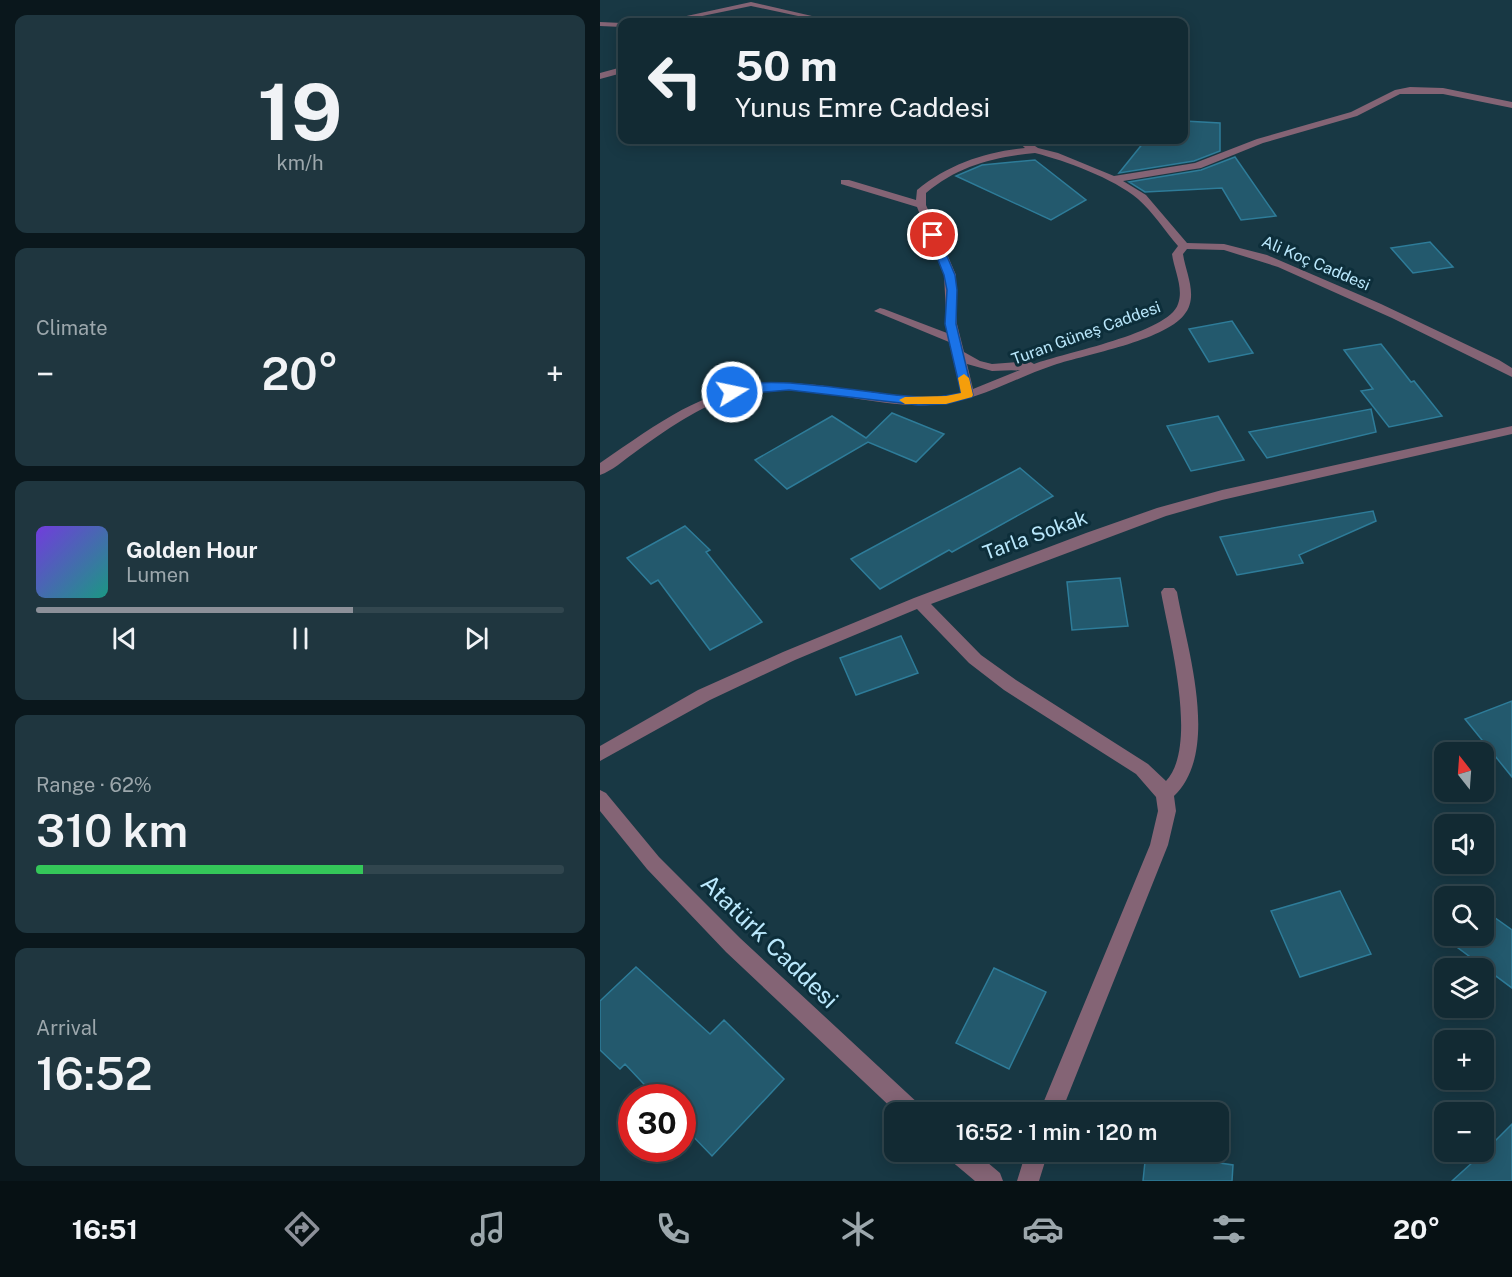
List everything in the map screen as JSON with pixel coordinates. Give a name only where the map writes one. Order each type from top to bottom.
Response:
[{"type":"street","points":[[686,18],[751,4],[816,18]]},
{"type":"street","points":[[700,18],[704,15]]},
{"type":"street","points":[[600,24],[618,25]]},
{"type":"street","points":[[600,76],[618,71]]},
{"type":"street","points":[[1113,179],[1197,166],[1260,141],[1354,114],[1398,92],[1443,91],[1512,105]]},
{"type":"street","points":[[1026,144],[1035,150]]},
{"type":"street","points":[[968,395],[951,324],[950,275],[921,205],[921,192],[947,171],[973,160],[1005,152],[1035,150],[1055,155],[1113,179],[1150,204],[1184,246]]},
{"type":"street","points":[[846,183],[921,205]]},
{"type":"street","name":"Ali Koç Caddesi","points":[[1184,246],[1212,245],[1243,251],[1271,260],[1386,311],[1495,363],[1512,374]]},
{"type":"street","name":"Turan Güneş Caddesi","points":[[600,470],[706,403],[732,392],[762,387],[789,386],[918,401],[946,400],[968,395],[1047,363],[1158,328],[1178,316],[1185,305],[1186,293],[1177,254],[1184,246]]},
{"type":"street","points":[[880,311],[955,340]]},
{"type":"street","points":[[958,354],[970,363],[989,368],[1047,363]]},
{"type":"street","name":"Tarla Sokak","points":[[600,754],[704,695],[789,656],[1005,568],[1162,512],[1222,495],[1512,430]]},
{"type":"street","points":[[1164,794],[1185,768],[1190,735],[1169,591]]},
{"type":"street","points":[[919,602],[975,659],[1010,685],[1142,769],[1160,784],[1167,801],[1167,819],[1159,845],[1054,1102]]},
{"type":"street","name":"Atatürk Caddesi","points":[[600,798],[653,863],[733,945],[900,1102]]},
{"type":"street","points":[[970,1162],[992,1181]]},
{"type":"street","points":[[1028,1181],[1034,1162]]},
{"type":"building","points":[[1188,121],[1220,123],[1220,151],[1194,161],[1119,173],[1142,144],[1188,144]]},
{"type":"building","points":[[1235,157],[1276,216],[1241,220],[1222,188],[1145,192],[1129,182],[1201,170]]},
{"type":"building","points":[[1035,160],[1086,200],[1051,220],[956,176],[982,165]]},
{"type":"building","points":[[1430,242],[1453,267],[1413,273],[1391,248]]},
{"type":"building","points":[[1232,321],[1253,353],[1209,362],[1189,329]]},
{"type":"building","points":[[1381,344],[1442,416],[1389,427],[1361,391],[1373,389],[1344,350]]},
{"type":"building","points":[[1371,409],[1376,432],[1267,458],[1249,432]]},
{"type":"building","points":[[892,413],[944,434],[916,462],[868,442],[787,489],[755,460],[832,416],[866,438]]},
{"type":"building","points":[[1218,416],[1244,460],[1191,471],[1167,426]]},
{"type":"building","points":[[1020,468],[1053,496],[880,589],[851,559]]},
{"type":"building","points":[[1373,511],[1376,521],[1299,555],[1303,563],[1237,575],[1220,537]]},
{"type":"building","points":[[685,526],[710,550],[706,552],[762,622],[710,650],[658,580],[651,584],[627,558]]},
{"type":"building","points":[[1120,578],[1128,626],[1072,630],[1067,582]]},
{"type":"building","points":[[901,636],[918,673],[856,695],[840,658]]},
{"type":"building","points":[[1512,701],[1512,777],[1494,755],[1494,742],[1484,742],[1465,719]]},
{"type":"building","points":[[1340,891],[1371,954],[1300,977],[1271,911]]},
{"type":"building","points":[[1494,917],[1512,930],[1512,988],[1494,975],[1494,958],[1472,958],[1455,946],[1494,946]]},
{"type":"building","points":[[636,967],[710,1034],[724,1020],[784,1079],[712,1156],[696,1139],[696,1084],[644,1084],[625,1064],[620,1069],[600,1050],[600,1001]]},
{"type":"building","points":[[994,968],[1046,992],[1009,1069],[956,1043]]},
{"type":"building","points":[[1512,1124],[1512,1181],[1452,1181],[1473,1162],[1494,1162],[1494,1142]]},
{"type":"building","points":[[1145,1162],[1213,1162],[1233,1165],[1232,1181],[1143,1181]]},
{"type":"slow traffic","points":[[905,400],[946,400],[968,395],[964,378]]},
{"type":"route","points":[[732,392],[762,387],[789,386],[876,398],[918,401],[946,400],[968,395],[951,324],[950,275],[933,235]]}]
